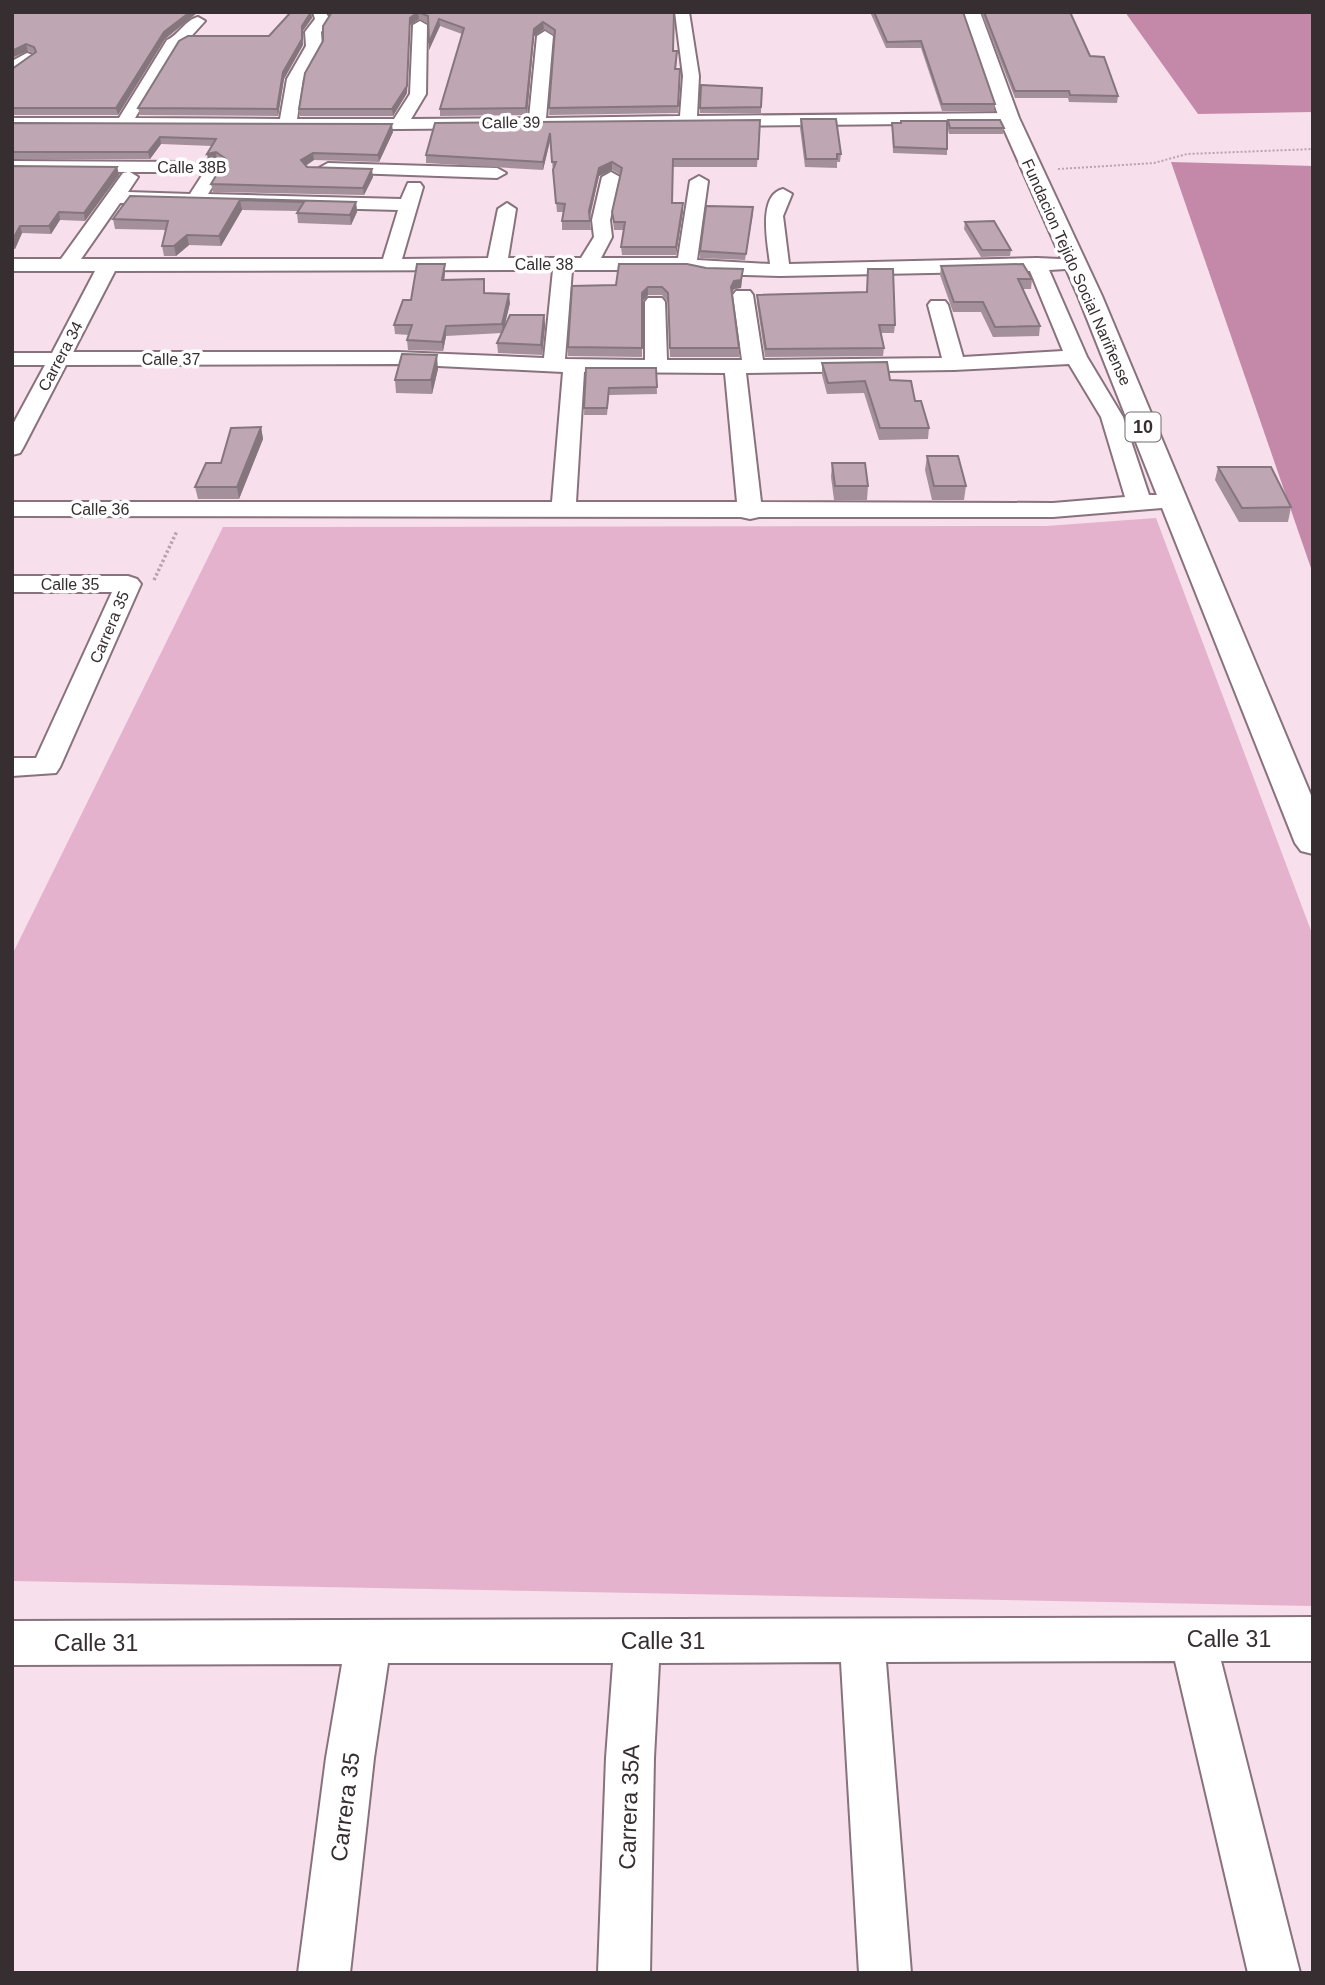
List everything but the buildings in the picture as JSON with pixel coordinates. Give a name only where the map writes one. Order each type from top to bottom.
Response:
[{"type":"main road","name":"Fundacion Tejido Social Nariñense","points":[[971,12],[1009,118],[1076,264],[1313,843]]},
{"type":"street","points":[[682,12],[691,76],[688,119]]},
{"type":"street","points":[[288,123],[295,79],[314,46],[313,32],[323,19],[319,14]]},
{"type":"street","points":[[124,123],[159,68],[163,55],[172,43],[180,40],[198,21]]},
{"type":"street","points":[[399,124],[418,94],[420,25]]},
{"type":"street","points":[[537,122],[545,37]]},
{"type":"street","points":[[12,69],[27,58]]},
{"type":"street","name":"Calle 39","points":[[12,123],[399,124],[688,119],[761,122],[1009,118]]},
{"type":"street","name":"Calle 38B","points":[[12,166],[184,167]]},
{"type":"street","points":[[67,265],[136,167]]},
{"type":"street","points":[[197,197],[216,167]]},
{"type":"street","points":[[314,168],[497,173]]},
{"type":"street","points":[[391,264],[407,205],[420,171]]},
{"type":"street","points":[[589,264],[603,237],[601,220],[611,177]]},
{"type":"street","points":[[687,264],[699,181]]},
{"type":"street","points":[[780,270],[774,216],[783,194]]},
{"type":"street","points":[[117,197],[197,197],[407,205]]},
{"type":"street","points":[[497,264],[507,209]]},
{"type":"street","points":[[563,264],[563,511]]},
{"type":"street","name":"Calle 38","points":[[12,265],[687,264],[706,268],[780,270],[1076,264]]},
{"type":"street","points":[[1037,264],[1076,358],[1112,417],[1139,502]]},
{"type":"street","name":"Carrera 34","points":[[14,442],[108,265]]},
{"type":"street","points":[[743,295],[750,512]]},
{"type":"street","points":[[655,302],[656,365]]},
{"type":"street","points":[[937,305],[954,364]]},
{"type":"street","name":"Calle 37","points":[[12,359],[397,358],[564,365],[744,366],[954,364],[1076,358]]},
{"type":"street","name":"Calle 36","points":[[12,509],[750,512],[1053,510],[1174,500]]},
{"type":"street","name":"Calle 35","points":[[12,584],[128,584]]},
{"type":"street","name":"Carrera 35","points":[[12,767],[46,767],[128,584]]},
{"type":"street","points":[[1193,1639],[1275,1973]]},
{"type":"street","name":"Calle 31","points":[[12,1643],[1313,1639]]},
{"type":"street","points":[[862,1640],[885,1973]]},
{"type":"street","name":"Carrera 35A","points":[[624,1973],[630,1758],[637,1641]]},
{"type":"street","name":"Carrera 35","points":[[324,1973],[368,1642]]},
{"type":"path","points":[[1033,170],[1154,163],[1187,154],[1313,149]]},
{"type":"path","name":"Carrera 35","points":[[128,584],[143,584],[155,579],[188,508]]},
{"type":"shaded area","points":[[1125,12],[1313,12],[1313,112],[1198,114]]},
{"type":"shaded area","points":[[1171,162],[1313,166],[1313,574]]},
{"type":"shaded area","points":[[1156,518],[1313,936],[1313,1606],[12,1581],[12,955],[223,527],[1046,526]]}]
